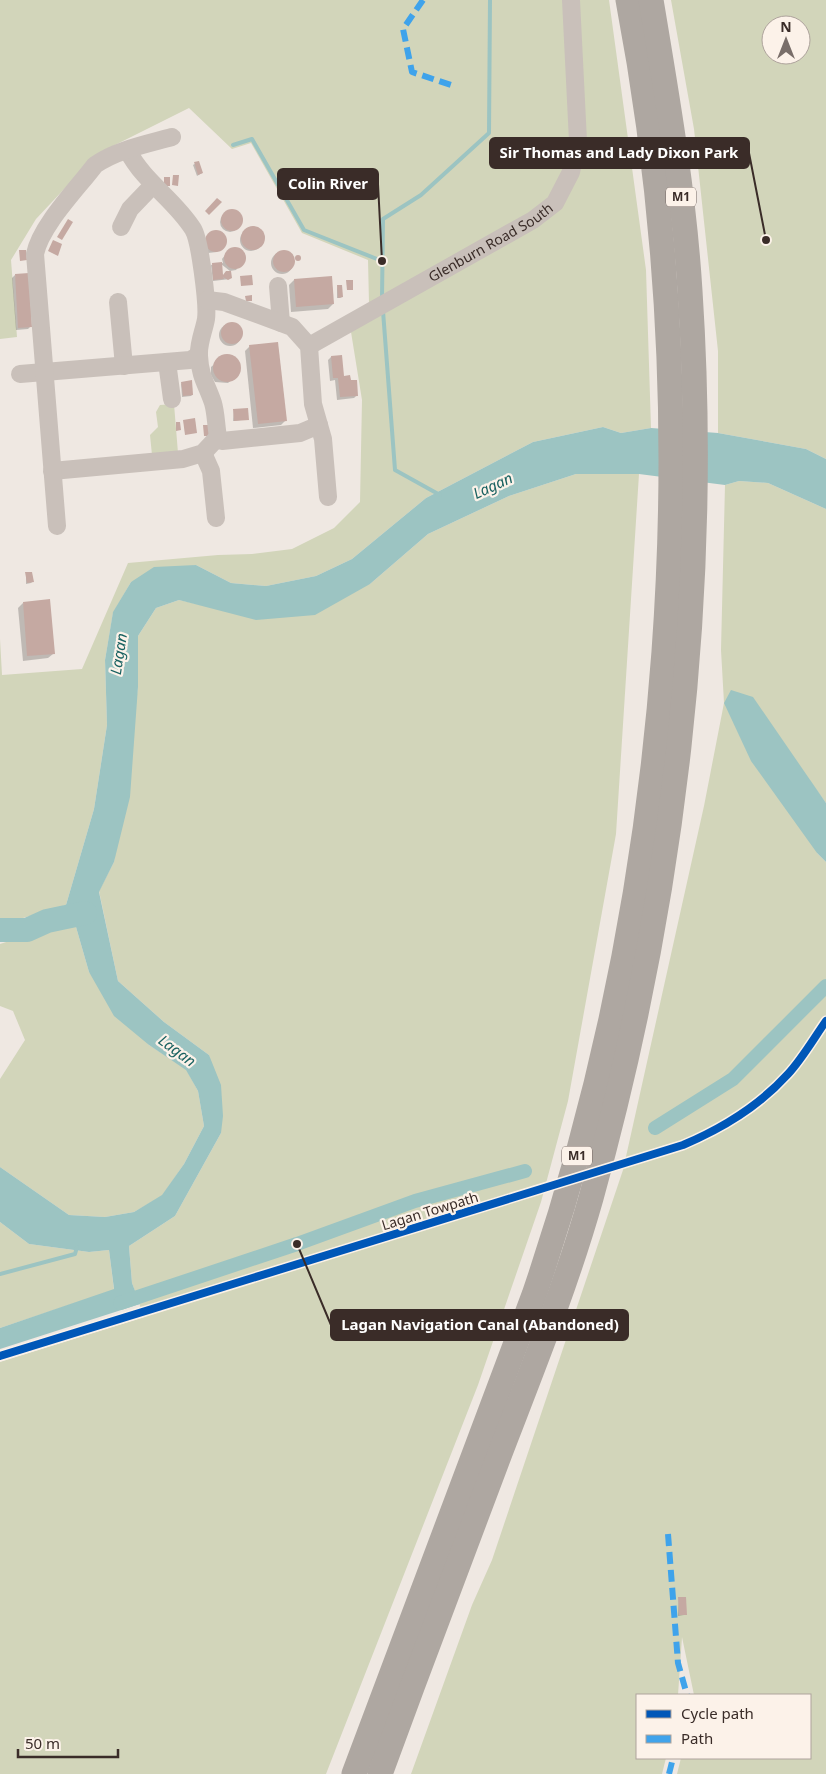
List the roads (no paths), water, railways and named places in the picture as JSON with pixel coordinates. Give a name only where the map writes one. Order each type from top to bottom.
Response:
[{"type":"highway","name":"M1","points":[[354,1774],[534,1295],[560,1220],[579,1150],[617,987],[645,828],[663,652],[670,508],[669,395],[666,300],[660,230],[649,127],[628,0]]},
{"type":"highway","name":"M1","points":[[380,1774],[551,1319],[590,1200],[630,1038],[667,837],[688,645],[696,508],[694,396],[690,288],[676,158],[651,0]]},
{"type":"lane","name":"Glenburn Road South","points":[[309,346],[532,220],[555,203],[571,172],[578,141],[571,0]]},
{"type":"lane","points":[[57,526],[35,254],[37,245],[50,224],[95,165],[102,160],[172,138]]},
{"type":"lane","points":[[128,151],[136,167],[193,230],[198,242],[207,300],[206,319],[199,355],[203,382],[213,403],[218,437],[222,441],[300,433],[319,425]]},
{"type":"lane","points":[[121,227],[130,209],[153,185]]},
{"type":"lane","points":[[278,286],[281,323]]},
{"type":"lane","points":[[207,300],[224,302],[292,327],[309,346],[314,404],[323,439],[328,497]]},
{"type":"lane","points":[[118,302],[124,366]]},
{"type":"lane","points":[[20,374],[190,360],[199,355]]},
{"type":"lane","points":[[167,362],[172,399]]},
{"type":"lane","points":[[52,471],[183,459],[203,453],[218,437]]},
{"type":"lane","points":[[203,453],[212,471],[216,518]]},
{"type":"water","name":"Lagan","points":[[603,427],[621,433],[651,428],[718,433],[806,449],[826,459],[826,509],[768,483],[739,481],[725,485],[639,474],[576,474],[509,496],[428,534],[370,584],[315,615],[256,620],[179,600],[156,608],[138,636],[138,687],[130,797],[114,862],[99,892],[118,981],[164,1022],[209,1055],[221,1085],[223,1116],[221,1133],[175,1216],[129,1246],[132,1283],[140,1304],[0,1349],[0,1328],[114,1289],[109,1250],[89,1252],[29,1244],[0,1222],[0,1167],[69,1215],[105,1217],[134,1212],[162,1195],[184,1164],[204,1126],[198,1091],[186,1070],[149,1045],[114,1016],[89,972],[74,920],[66,905],[94,809],[107,725],[105,660],[113,612],[131,582],[154,567],[196,565],[231,583],[266,586],[316,576],[352,559],[426,498],[533,442]]},
{"type":"water","points":[[731,690],[753,697],[826,803],[826,862],[817,853],[751,761],[724,703]]},
{"type":"waterway","points":[[382,299],[383,219],[421,195],[489,133],[490,0]]},
{"type":"waterway","points":[[233,145],[252,139],[304,230],[382,261]]},
{"type":"waterway","points":[[383,311],[395,470],[440,495]]},
{"type":"waterway","points":[[0,930],[27,930],[47,921],[85,913]]},
{"type":"waterway","points":[[655,1128],[733,1079],[826,986]]},
{"type":"waterway","points":[[120,1303],[297,1244],[415,1201],[525,1171]]},
{"type":"waterway","points":[[0,1274],[75,1254],[77,1247]]},
{"type":"place","name":"Sir Thomas and Lady Dixon Park","points":[[766,240]]},
{"type":"place","name":"Colin River","points":[[382,261]]},
{"type":"place","name":"Lagan Navigation Canal (Abandoned)","points":[[297,1244]]}]
